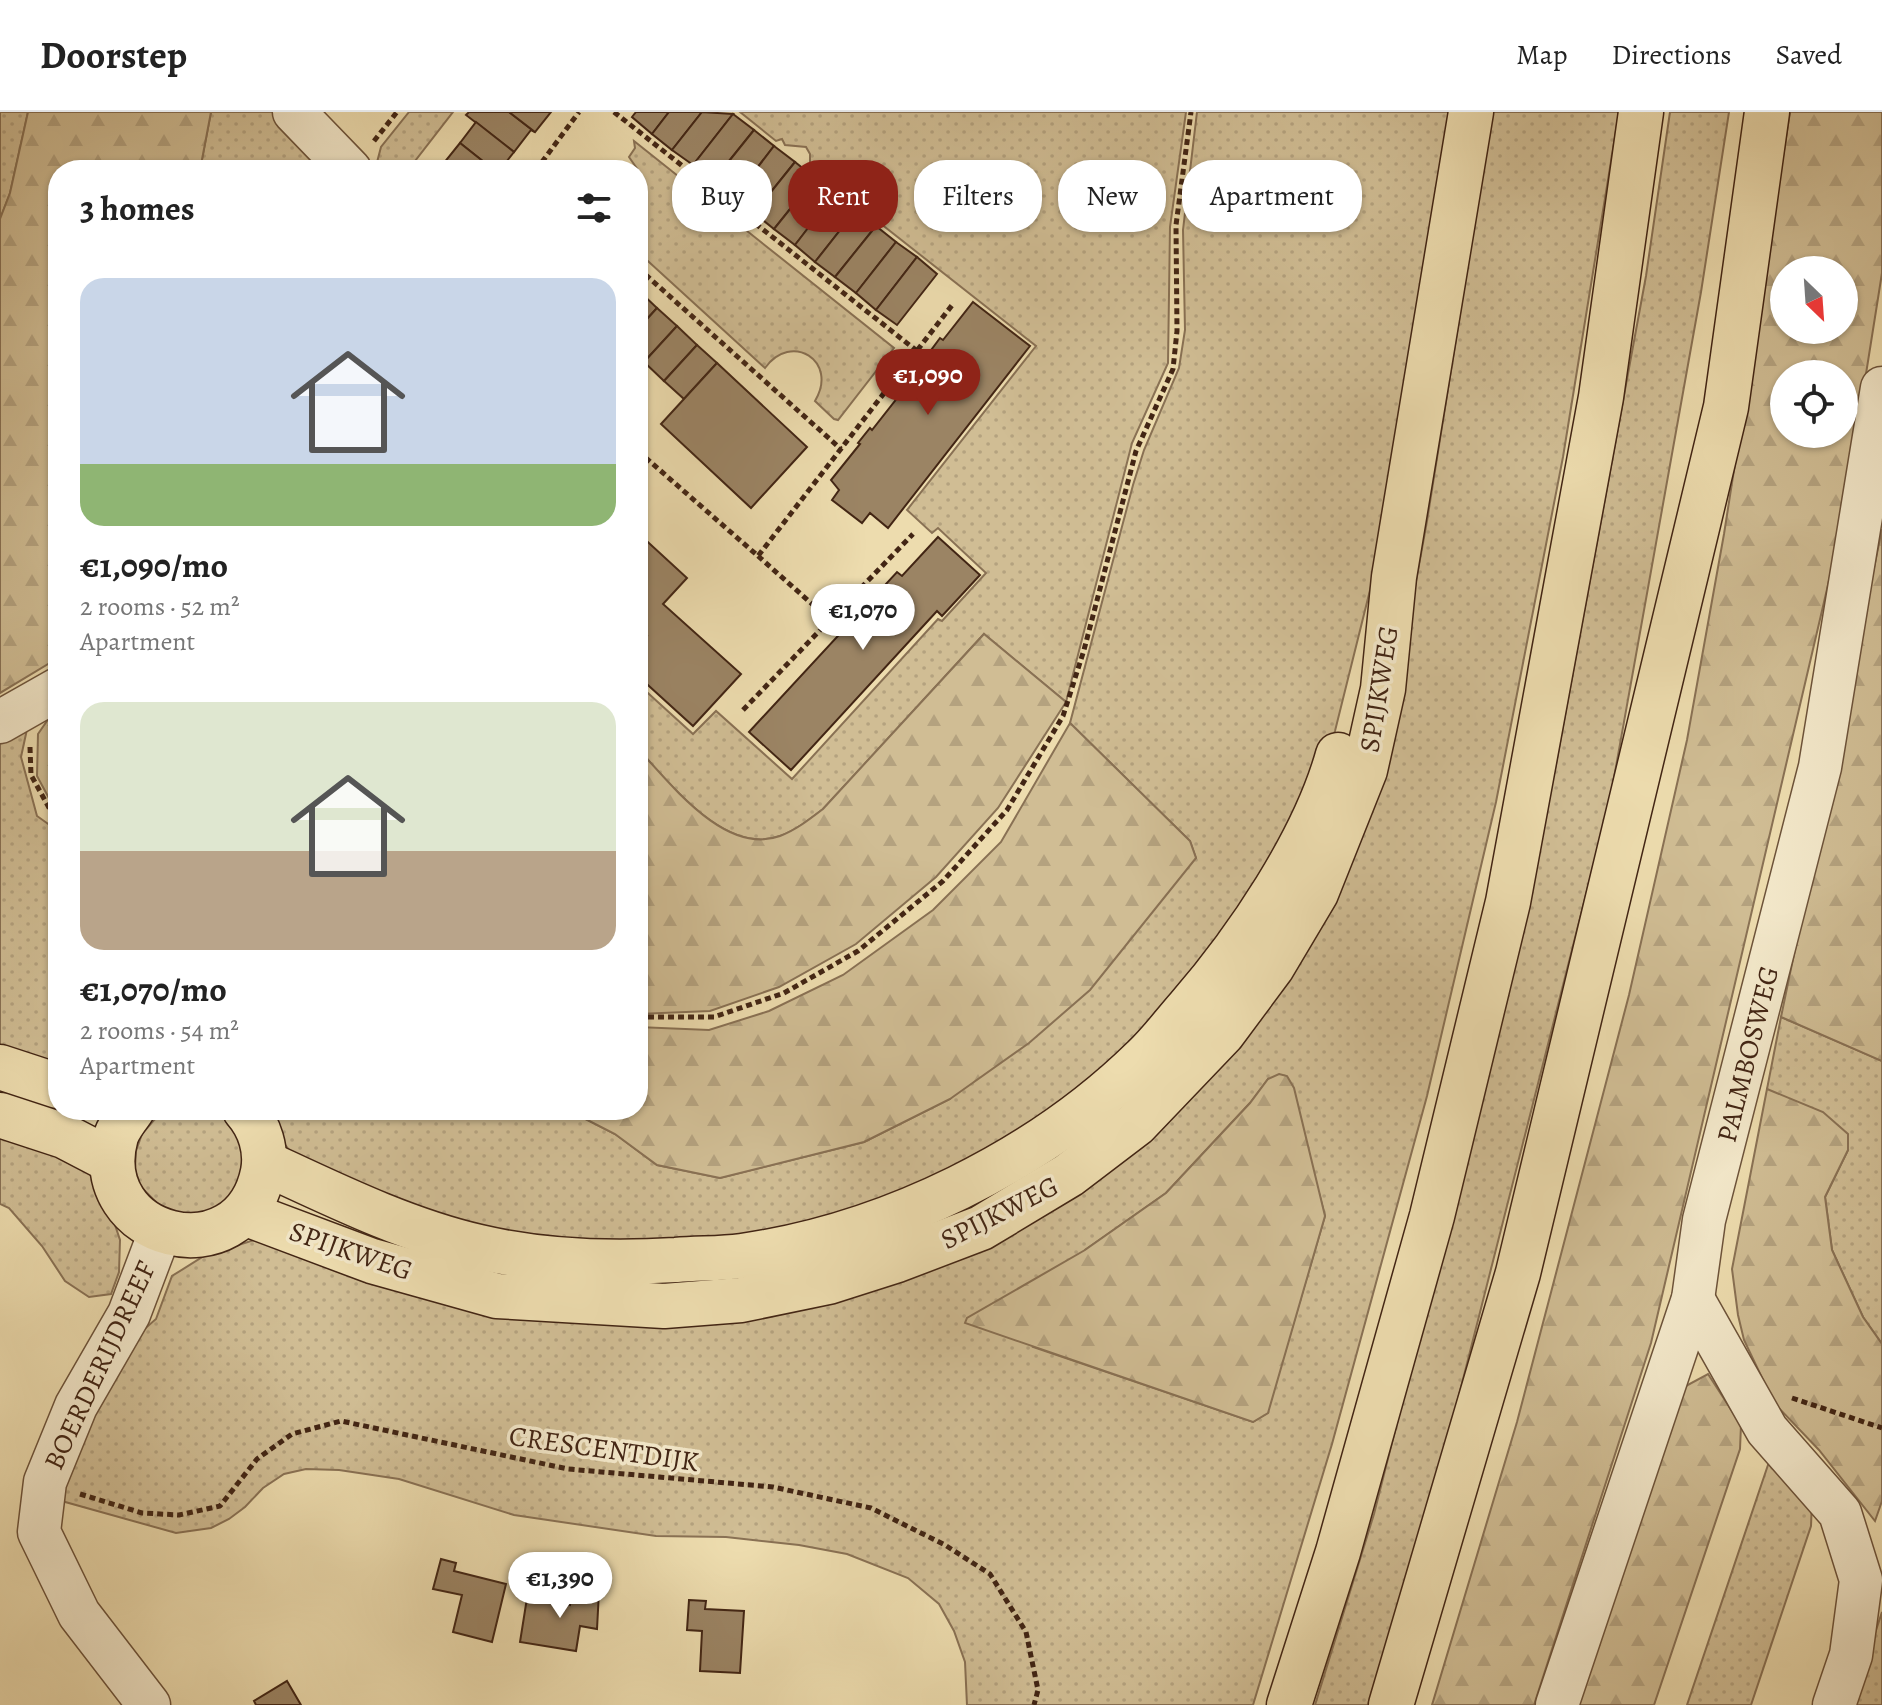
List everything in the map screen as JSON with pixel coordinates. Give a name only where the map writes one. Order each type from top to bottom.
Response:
[{"type":"main road","name":"SPIJKWEG","points":[[244,1213],[372,1261],[497,1296],[664,1306],[741,1300],[828,1282],[981,1228],[1069,1175],[1136,1124],[1223,1033],[1272,967],[1316,893],[1365,770],[1383,689],[1394,577],[1471,112]]},
{"type":"main road","points":[[1289,1705],[1338,1552],[1432,1216],[1508,902],[1601,397],[1641,112]]},
{"type":"main road","points":[[1391,1705],[1518,1273],[1726,407],[1767,112]]},
{"type":"main road","name":"SPIJKWEG","points":[[265,1163],[345,1200],[480,1247],[572,1260],[638,1262],[742,1256],[830,1236],[910,1210],[979,1177],[1027,1150],[1065,1123],[1145,1057],[1209,983],[1260,912],[1306,837],[1334,772],[1351,707],[1394,577]]},
{"type":"main road","points":[[0,1067],[48,1083]]},
{"type":"main road","points":[[0,1115],[64,1136],[112,1161]]},
{"type":"main road","points":[[125,1120],[117,1133],[112,1161],[118,1190],[135,1215],[160,1232],[190,1237],[219,1231],[244,1213],[259,1190],[265,1163],[262,1140],[253,1120]]},
{"type":"street","points":[[294,112],[340,160]]},
{"type":"street","name":"PALMBOSWEG","points":[[1557,1705],[1693,1299],[1704,1220],[1820,767],[1882,388]]},
{"type":"street","points":[[0,722],[48,695]]},
{"type":"street","name":"BOERDERIJDREEF","points":[[149,1705],[79,1614],[39,1532],[45,1482],[76,1406],[129,1314],[160,1232]]},
{"type":"street","points":[[1693,1299],[1767,1430],[1840,1513],[1861,1580],[1851,1655],[1834,1705]]},
{"type":"path","points":[[543,160],[579,112]]},
{"type":"path","points":[[614,112],[917,351]]},
{"type":"path","points":[[648,1017],[714,1017],[784,993],[858,951],[943,881],[1007,810],[1063,716],[1084,650],[1136,451],[1173,369],[1177,331],[1176,225],[1191,112]]},
{"type":"path","points":[[648,277],[841,449]]},
{"type":"path","points":[[758,556],[953,304]]},
{"type":"path","points":[[648,460],[829,619]]},
{"type":"path","points":[[743,710],[913,534]]},
{"type":"path","points":[[48,697],[29,754],[31,775],[48,806]]},
{"type":"path","points":[[1740,1382],[1882,1428]]},
{"type":"path","name":"CRESCENTDIJK","points":[[45,1482],[142,1513],[179,1515],[220,1506],[257,1459],[292,1434],[341,1421],[568,1469],[773,1487],[871,1508],[945,1545],[990,1574],[1026,1632],[1038,1690],[1034,1705]]},
{"type":"green space","points":[[0,112],[28,112],[10,193],[0,219]]},
{"type":"green space","points":[[28,112],[211,112],[202,160],[48,160],[48,664],[0,693],[0,219],[10,193]]},
{"type":"green space","points":[[211,112],[279,112],[325,160],[202,160]]},
{"type":"green space","points":[[409,112],[453,112],[416,160],[378,160],[381,147]]},
{"type":"green space","points":[[740,112],[1186,112],[1170,227],[1168,363],[1132,443],[1066,702],[984,634],[823,809],[786,834],[759,839],[739,836],[701,813],[648,760],[648,693],[693,734],[716,711],[792,779],[938,619],[942,621],[986,573],[938,528],[932,533],[907,510],[1036,346],[891,232],[898,232],[898,160],[810,160],[806,147],[785,145],[782,139],[776,141]]},
{"type":"green space","points":[[1197,112],[1450,112],[1375,570],[1335,731],[1310,799],[1287,849],[1110,1073],[940,1186],[703,1249],[457,1230],[299,1163],[270,1120],[588,1120],[615,1134],[657,1165],[720,1178],[864,1142],[950,1099],[1196,858],[1190,841],[1070,723],[1133,485],[1144,450],[1179,368],[1185,330],[1183,232],[1362,232],[1362,160],[1191,160]]},
{"type":"green space","points":[[1492,112],[1619,112],[1563,457],[1496,802],[1427,1096],[1332,1444],[1253,1705],[967,1705],[965,1662],[954,1631],[939,1604],[908,1578],[847,1554],[799,1545],[726,1537],[656,1536],[514,1515],[399,1479],[339,1470],[306,1469],[284,1474],[263,1488],[229,1519],[211,1528],[176,1533],[51,1498],[117,1353],[156,1319],[172,1276],[204,1256],[254,1240],[466,1297],[838,1291],[1180,1097],[1407,631]],"holes":[[[1268,1079],[1319,1193],[1325,1216],[1267,1413],[1253,1422],[1033,1347],[1085,1250],[1166,1193],[1250,1103]]]},
{"type":"green space","points":[[1670,112],[1729,112],[1701,292],[1610,800],[1425,1529],[1368,1705],[1315,1705],[1374,1514],[1472,1126],[1556,764],[1646,276]]},
{"type":"green space","points":[[1790,112],[1882,112],[1882,273],[1858,424],[1858,360],[1770,360],[1770,448],[1854,448],[1842,525],[1651,1343],[1534,1705],[1432,1705],[1517,1422],[1629,995],[1687,740],[1724,534]]},
{"type":"green space","points":[[634,141],[672,171],[672,232],[748,232],[894,348],[838,420],[815,401],[821,387],[821,374],[817,363],[809,356],[787,352],[776,357],[765,368],[648,261],[648,160],[631,160],[629,157],[635,148]]},
{"type":"green space","points":[[1882,529],[1882,1061],[1781,1017]]},
{"type":"green space","points":[[984,634],[1066,702],[998,808],[936,877],[856,944],[779,987],[710,1011],[648,1014],[648,760],[701,813],[739,836],[759,839],[780,836],[823,809]]},
{"type":"green space","points":[[29,720],[21,757],[37,816],[48,824],[48,1069],[0,1055],[0,736]]},
{"type":"green space","points":[[48,720],[48,796],[37,776],[38,734]]},
{"type":"green space","points":[[1070,723],[1190,841],[1196,858],[1090,990],[1029,1043],[950,1099],[864,1142],[720,1178],[657,1165],[615,1134],[588,1120],[648,1120],[648,1027],[709,1030],[769,1011],[843,975],[933,910],[1001,842]]},
{"type":"green space","points":[[1781,1017],[1882,1061],[1882,1344],[1863,1317],[1832,1250],[1825,1197],[1848,1150],[1767,1089]]},
{"type":"green space","points":[[1279,1074],[1287,1076],[1294,1088],[1325,1216],[1268,1413],[1253,1422],[965,1323],[967,1318],[1085,1250],[1166,1193],[1250,1103],[1268,1079]]},
{"type":"green space","points":[[1767,1089],[1823,1112],[1848,1134],[1848,1150],[1825,1197],[1832,1250],[1863,1317],[1882,1344],[1882,1501],[1875,1521],[1819,1450],[1774,1403],[1744,1340],[1732,1269]]},
{"type":"green space","points":[[154,1120],[227,1120],[236,1129],[246,1164],[233,1198],[203,1217],[167,1213],[141,1187],[135,1170],[136,1151],[142,1134]]},
{"type":"green space","points":[[0,1129],[81,1159],[104,1192],[120,1240],[119,1272],[111,1294],[89,1297],[65,1281],[42,1246],[9,1208],[0,1204]]},
{"type":"green space","points":[[1708,1374],[1741,1425],[1740,1449],[1654,1705],[1577,1705],[1684,1387]]},
{"type":"green space","points":[[1770,1459],[1812,1500],[1811,1526],[1751,1705],[1687,1705]]},
{"type":"green space","points":[[1882,1612],[1882,1705],[1851,1705]]},
{"type":"building","points":[[469,112],[509,112],[535,132],[531,130],[514,152],[466,115]]},
{"type":"building","points":[[509,112],[551,112],[535,132]]},
{"type":"building","points":[[636,112],[669,112],[652,134],[632,117]]},
{"type":"building","points":[[669,112],[702,112],[672,150],[652,134]]},
{"type":"building","points":[[702,112],[733,114],[697,160],[686,160],[672,150]]},
{"type":"building","points":[[733,114],[754,130],[730,160],[697,160]]},
{"type":"building","points":[[476,122],[514,152],[508,160],[481,160],[460,143]]},
{"type":"building","points":[[754,130],[774,146],[763,160],[730,160]]},
{"type":"building","points":[[460,143],[481,160],[446,160]]},
{"type":"building","points":[[774,146],[792,160],[788,160],[788,171],[772,191],[772,160],[763,160]]},
{"type":"building","points":[[788,171],[788,212],[774,229],[772,227],[772,191]]},
{"type":"building","points":[[788,212],[788,232],[805,232],[795,245],[774,229]]},
{"type":"building","points":[[805,232],[839,232],[815,262],[795,245]]},
{"type":"building","points":[[839,232],[871,232],[835,277],[815,262]]},
{"type":"building","points":[[871,232],[884,232],[896,242],[856,293],[835,277]]},
{"type":"building","points":[[896,242],[917,257],[876,310],[856,293]]},
{"type":"building","points":[[917,257],[937,274],[897,325],[876,310]]},
{"type":"building","points":[[648,299],[657,308],[648,318]]},
{"type":"building","points":[[973,302],[1030,346],[888,528],[870,513],[862,523],[832,500],[839,490],[831,480],[931,355],[929,353],[940,338],[943,340]]},
{"type":"building","points":[[657,308],[677,326],[648,358],[648,318]]},
{"type":"building","points":[[677,326],[697,345],[664,381],[648,366],[648,358]]},
{"type":"building","points":[[697,345],[717,363],[684,399],[664,381]]},
{"type":"building","points":[[717,363],[807,447],[751,508],[661,424]]},
{"type":"building","points":[[938,537],[980,575],[942,616],[937,611],[791,770],[749,732],[897,572],[902,576]]},
{"type":"building","points":[[648,542],[687,578],[663,604],[741,674],[693,726],[648,685]]},
{"type":"building","points":[[441,1559],[456,1563],[454,1571],[506,1584],[492,1642],[453,1632],[462,1595],[433,1589]]},
{"type":"building","points":[[573,1587],[599,1591],[597,1629],[580,1626],[576,1651],[520,1642],[527,1598],[570,1605]]},
{"type":"building","points":[[689,1600],[706,1601],[705,1609],[744,1611],[740,1673],[700,1671],[702,1631],[687,1630]]},
{"type":"building","points":[[287,1681],[301,1705],[256,1705],[254,1701]]}]
